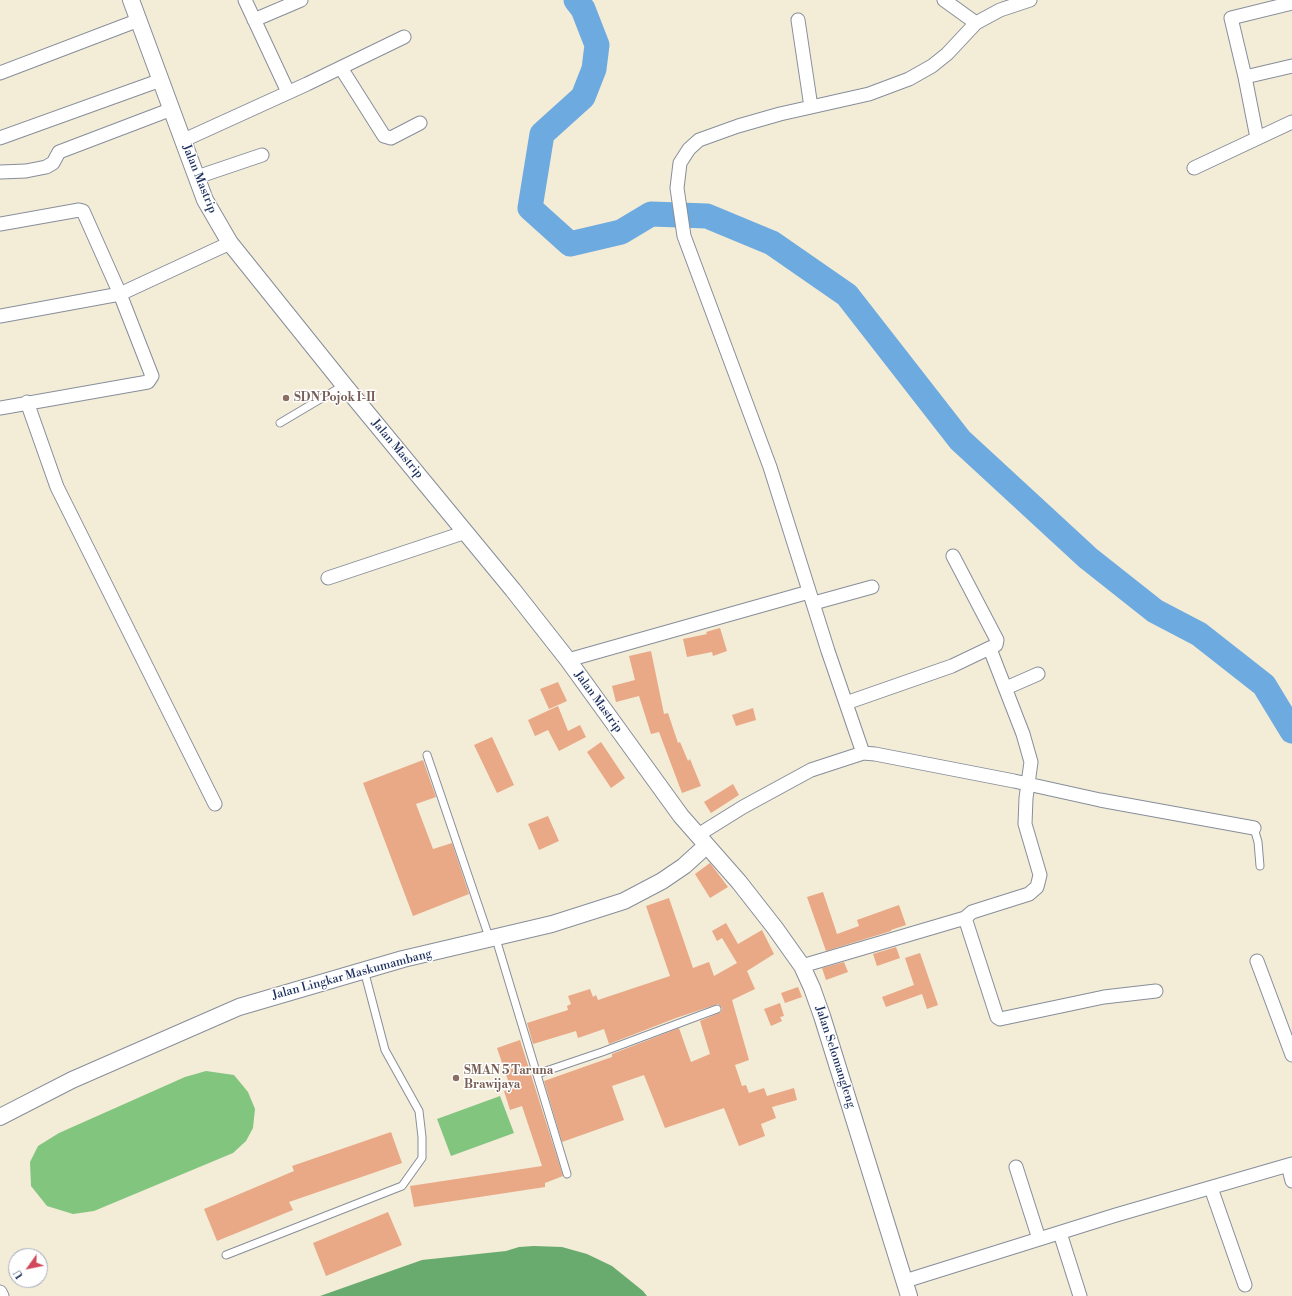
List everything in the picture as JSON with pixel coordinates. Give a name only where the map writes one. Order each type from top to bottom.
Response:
[{"type":"street","name":"Jalan Mastrip","points":[[131,0],[205,200],[230,243],[344,386],[466,532],[568,660],[644,766],[702,841]]},
{"type":"street","points":[[245,0],[288,92]]},
{"type":"street","points":[[254,20],[301,0]]},
{"type":"street","points":[[944,0],[976,23]]},
{"type":"street","points":[[863,753],[770,468],[684,236],[677,188],[680,163],[689,149],[700,140],[738,126],[869,94],[909,80],[932,66],[947,54],[976,23],[1000,10],[1030,0]]},
{"type":"street","points":[[1257,138],[1231,18],[1292,3]]},
{"type":"street","points":[[0,72],[139,20]]},
{"type":"street","points":[[798,20],[811,107]]},
{"type":"street","points":[[184,140],[341,68],[404,37]]},
{"type":"street","points":[[1245,77],[1292,66]]},
{"type":"street","points":[[341,68],[384,136],[392,138],[420,124]]},
{"type":"street","points":[[0,138],[161,80]]},
{"type":"street","points":[[1,167],[26,172],[46,167],[53,163],[58,152],[172,109]]},
{"type":"street","points":[[1194,168],[1292,122]]},
{"type":"street","points":[[197,177],[262,155]]},
{"type":"street","points":[[0,224],[79,210],[83,211],[120,294],[152,373],[150,381],[0,408]]},
{"type":"street","points":[[0,316],[120,294],[230,243]]},
{"type":"street","points":[[27,402],[57,487],[215,804]]},
{"type":"street","points":[[328,578],[466,532]]},
{"type":"street","points":[[846,703],[952,666],[996,645],[997,640],[953,556]]},
{"type":"street","points":[[568,660],[811,597],[872,587]]},
{"type":"street","points":[[802,966],[965,918],[972,912],[1029,894],[1037,887],[1040,875],[1026,824],[1027,789],[1031,762],[1027,744],[990,649]]},
{"type":"street","points":[[1006,688],[1038,674]]},
{"type":"street","points":[[702,841],[743,807],[811,770],[863,753],[875,754],[1027,789],[1100,800],[1255,829]]},
{"type":"street","name":"Jalan Lingkar Maskumambang","points":[[0,1117],[72,1080],[240,1007],[364,970],[552,924],[624,901],[662,881],[684,866],[702,841]]},
{"type":"street","name":"Jalan Selomangleng","points":[[702,841],[739,882],[802,966],[822,1016],[907,1288]]},
{"type":"street","points":[[965,918],[997,1017],[1000,1019],[1104,997],[1156,991]]},
{"type":"street","points":[[1258,961],[1292,1055]]},
{"type":"street","points":[[907,1288],[1040,1239],[1290,1164],[1292,1180]]},
{"type":"street","points":[[1016,1167],[1040,1239]]},
{"type":"street","points":[[1211,1188],[1245,1285]]},
{"type":"street","points":[[1060,1233],[1080,1296]]},
{"type":"street","points":[[0,1292],[2,1296]]},
{"type":"lane","points":[[280,423],[344,386]]},
{"type":"lane","points":[[426,755],[493,939],[537,1074],[567,1174]]},
{"type":"lane","points":[[1255,829],[1258,842],[1260,866]]},
{"type":"lane","points":[[226,1255],[402,1186],[422,1158],[422,1137],[419,1111],[385,1050],[364,970]]},
{"type":"lane","points":[[537,1074],[602,1052],[717,1009]]},
{"type":"green space","points":[[206,1071],[234,1075],[248,1092],[255,1109],[253,1128],[246,1141],[233,1153],[94,1211],[73,1214],[47,1206],[31,1186],[30,1162],[38,1146],[59,1133],[185,1077]]},
{"type":"green space","points":[[500,1096],[514,1133],[451,1156],[437,1119]]},
{"type":"green space","points":[[519,1247],[562,1247],[587,1254],[612,1266],[647,1296],[320,1296],[422,1260],[506,1251]]},
{"type":"building","points":[[720,628],[727,651],[713,656],[712,652],[687,657],[683,639],[707,634],[706,632]]},
{"type":"building","points":[[651,651],[664,714],[668,713],[678,743],[680,742],[688,761],[690,759],[701,786],[682,793],[659,732],[651,734],[639,696],[616,702],[612,686],[635,680],[629,656]]},
{"type":"building","points":[[558,682],[567,701],[549,709],[540,689]]},
{"type":"building","points":[[558,706],[568,731],[580,725],[586,737],[559,751],[548,730],[535,736],[528,720]]},
{"type":"building","points":[[753,708],[756,720],[736,726],[732,715]]},
{"type":"building","points":[[492,737],[514,785],[497,793],[474,745]]},
{"type":"building","points":[[601,742],[625,778],[611,788],[587,752]]},
{"type":"building","points":[[423,760],[436,797],[416,804],[433,849],[452,843],[469,894],[413,916],[363,783]]},
{"type":"building","points":[[733,784],[739,795],[711,813],[704,802]]},
{"type":"building","points":[[548,816],[559,841],[539,850],[528,824]]},
{"type":"building","points":[[710,863],[728,887],[710,898],[695,874]]},
{"type":"building","points":[[823,892],[837,934],[859,926],[857,920],[899,905],[906,925],[826,951],[807,897]]},
{"type":"building","points":[[669,898],[693,968],[709,962],[714,976],[737,963],[722,938],[717,941],[712,931],[726,923],[738,944],[762,930],[774,954],[747,971],[755,989],[732,1000],[749,1060],[735,1065],[742,1086],[746,1085],[749,1093],[764,1088],[767,1096],[794,1088],[797,1100],[772,1107],[776,1118],[761,1124],[765,1136],[739,1146],[724,1108],[665,1128],[644,1075],[612,1086],[624,1120],[562,1142],[544,1081],[612,1057],[612,1054],[679,1028],[691,1062],[710,1054],[700,1021],[721,1012],[722,1008],[718,1004],[676,1018],[609,1044],[604,1029],[578,1038],[576,1031],[533,1044],[527,1023],[568,1010],[567,1006],[571,1004],[568,996],[590,989],[593,997],[596,995],[598,1000],[670,976],[646,906]]},
{"type":"building","points":[[896,947],[900,958],[877,966],[873,954]]},
{"type":"building","points":[[920,953],[938,1005],[927,1009],[922,994],[886,1007],[882,997],[914,985],[905,958]]},
{"type":"building","points":[[844,962],[848,972],[826,980],[822,968]]},
{"type":"building","points":[[798,987],[802,997],[785,1003],[781,993]]},
{"type":"building","points":[[780,1003],[784,1016],[780,1017],[782,1021],[771,1026],[764,1009]]},
{"type":"building","points":[[520,1040],[563,1176],[545,1183],[545,1187],[414,1207],[410,1186],[542,1166],[522,1106],[510,1110],[504,1091],[511,1089],[497,1048]]},
{"type":"building","points":[[391,1132],[402,1163],[289,1202],[293,1210],[217,1241],[204,1209],[294,1171],[292,1166]]},
{"type":"building","points":[[388,1212],[402,1245],[326,1276],[313,1243]]},
{"type":"waterway","points":[[576,0],[583,9],[597,45],[594,69],[583,97],[542,134],[530,208],[570,244],[621,232],[651,214],[707,216],[772,243],[847,295],[960,440],[1088,558],[1155,611],[1199,634],[1264,685],[1292,731]]},
{"type":"place","name":"SDN Pojok I-II","points":[[286,398]]},
{"type":"place","name":"SMAN 5 Taruna Brawijaya","points":[[456,1078]]}]
